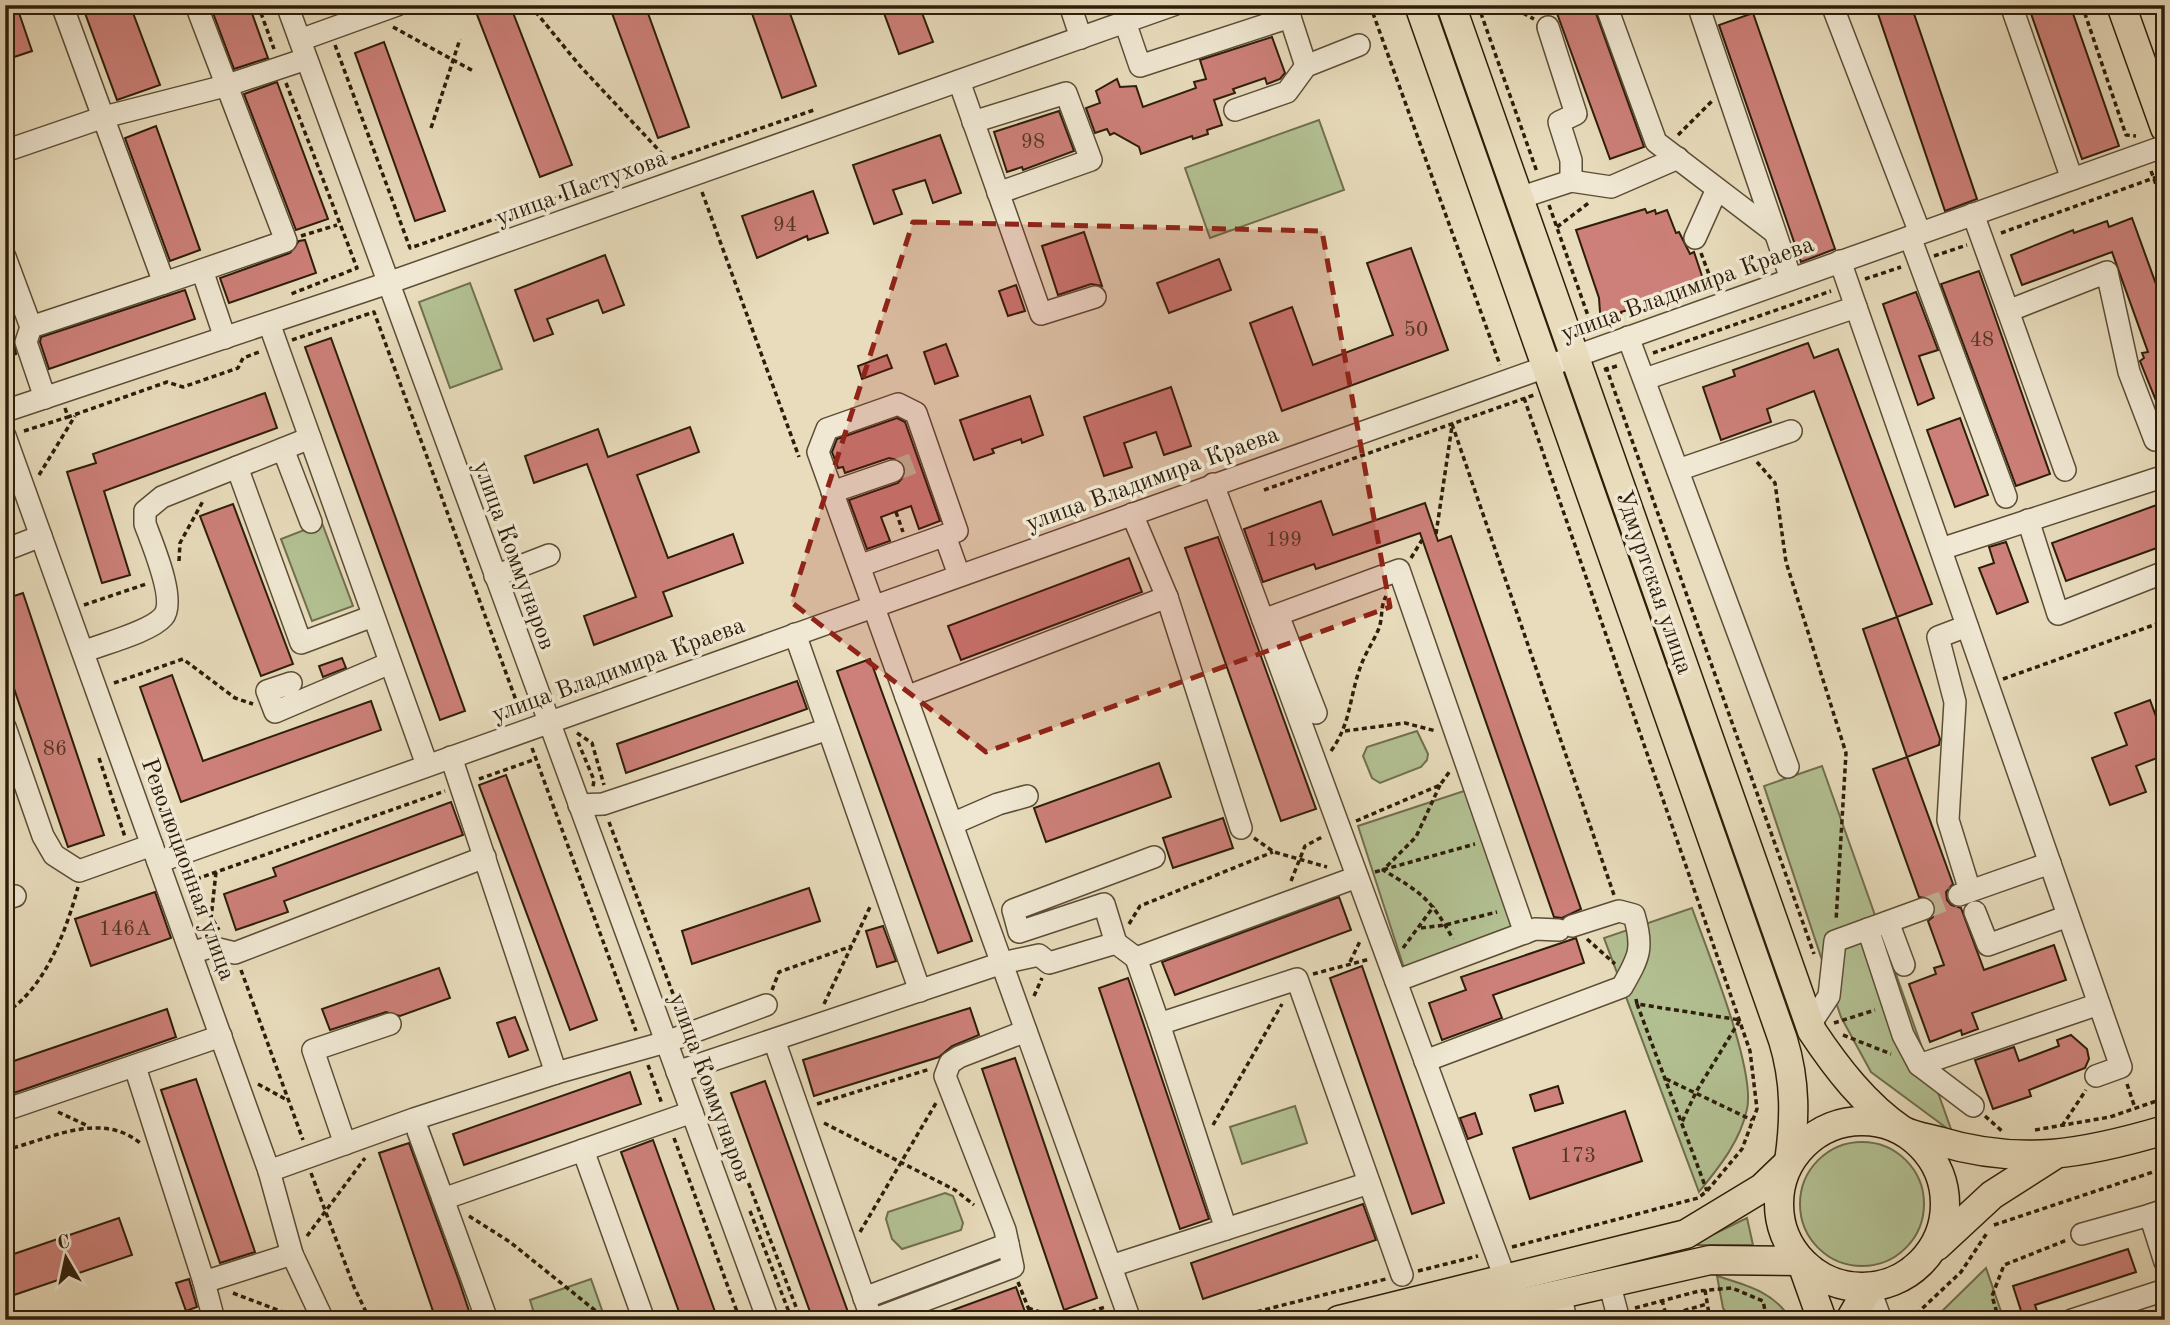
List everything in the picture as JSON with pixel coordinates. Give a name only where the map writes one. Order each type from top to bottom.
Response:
[{"type":"main road","name":"Удмуртская улица","points":[[1419,5],[1791,1065],[1794,1100],[1789,1162]]},
{"type":"main road","name":"Удмуртская улица","points":[[1451,5],[1531,194],[1591,362],[1810,1026],[1830,1059],[1853,1086],[1904,1131]]},
{"type":"main road","points":[[2121,5],[2165,128]]},
{"type":"main road","points":[[1339,1320],[1686,1234],[1762,1188],[1816,1135],[1828,1128],[1853,1121],[1879,1122],[1978,1152],[2053,1156],[2165,1130]]},
{"type":"main road","points":[[1904,1131],[1925,1149],[1940,1172],[1946,1199],[1943,1227],[1931,1252]]},
{"type":"main road","points":[[1447,1320],[1563,1306],[1609,1282],[1710,1260],[1801,1261],[1821,1277],[1844,1286],[1869,1287],[1893,1282],[1914,1269],[1992,1195],[2053,1156]]},
{"type":"main road","points":[[1789,1162],[1780,1187],[1779,1214],[1786,1239],[1801,1261],[1822,1320]]},
{"type":"main road","points":[[1850,1320],[1869,1287]]},
{"type":"street","points":[[62,5],[163,283]]},
{"type":"street","points":[[31,327],[286,241],[196,5]]},
{"type":"street","name":"улица Коммунаров","points":[[287,5],[768,1320]]},
{"type":"street","points":[[5,151],[104,117],[225,86],[280,67],[329,29],[397,5]]},
{"type":"street","points":[[1070,5],[1082,38]]},
{"type":"street","name":"улица Пастухова","points":[[5,411],[388,283],[1173,5]]},
{"type":"street","points":[[1606,5],[1656,142],[1774,232]]},
{"type":"street","points":[[1698,5],[1791,279]]},
{"type":"street","points":[[1832,5],[1915,235],[1919,261],[2006,497]]},
{"type":"street","points":[[2011,5],[2072,179]]},
{"type":"street","points":[[1125,22],[1140,66],[1288,11],[1306,66]]},
{"type":"street","points":[[1548,27],[1576,114],[1559,122],[1571,160],[1571,181]]},
{"type":"street","points":[[1235,110],[1287,92],[1306,66],[1359,45]]},
{"type":"street","points":[[959,81],[1041,314],[1095,297]]},
{"type":"street","points":[[973,122],[1066,93],[1091,160],[998,193]]},
{"type":"street","name":"улица Владимира Краева","points":[[79,872],[155,853],[451,757],[1506,380],[1551,377],[1591,362],[1628,337],[2165,146]]},
{"type":"street","points":[[1531,194],[1571,181],[1611,187],[1678,158]]},
{"type":"street","points":[[1696,238],[1717,189]]},
{"type":"street","points":[[1973,214],[2065,470]]},
{"type":"street","points":[[5,257],[31,327],[26,342],[52,395]]},
{"type":"street","points":[[1840,261],[2121,1067],[2096,1076]]},
{"type":"street","points":[[202,270],[225,338]]},
{"type":"street","points":[[2008,311],[2107,272],[2129,372],[2155,440],[2165,436]]},
{"type":"street","points":[[1645,380],[1856,307]]},
{"type":"street","points":[[269,323],[427,765]]},
{"type":"street","points":[[1628,337],[1788,767]]},
{"type":"street","points":[[859,566],[957,531],[928,457],[916,413],[898,404],[827,429],[818,452],[1024,1026],[1127,1310]]},
{"type":"street","points":[[1678,470],[1791,430]]},
{"type":"street","name":"Революционная улица","points":[[6,437],[155,853],[178,885],[200,950],[221,1036],[269,1171],[292,1254],[323,1320]]},
{"type":"street","points":[[83,652],[153,624],[165,613],[168,596],[145,524],[145,511],[162,497],[310,438]]},
{"type":"street","points":[[283,449],[311,522]]},
{"type":"street","points":[[237,467],[301,643],[373,616]]},
{"type":"street","points":[[832,492],[893,471]]},
{"type":"street","points":[[1941,549],[2165,476]]},
{"type":"street","points":[[1213,484],[1270,617],[1316,713]]},
{"type":"street","points":[[1132,514],[1167,597],[1241,828]]},
{"type":"street","points":[[2028,520],[2058,614],[2165,572]]},
{"type":"street","points":[[5,550],[41,536]]},
{"type":"street","points":[[945,536],[958,575]]},
{"type":"street","points":[[495,576],[549,555]]},
{"type":"street","points":[[1270,617],[1399,570],[1525,933]]},
{"type":"street","points":[[906,697],[1167,597]]},
{"type":"street","points":[[1270,617],[1318,769],[1505,1278]]},
{"type":"street","points":[[1967,626],[1938,637],[1955,702],[1948,820],[1963,893],[2050,863]]},
{"type":"street","points":[[795,634],[920,991]]},
{"type":"street","points":[[291,683],[268,691],[275,712],[390,663]]},
{"type":"street","points":[[5,727],[43,836],[54,855],[79,872]]},
{"type":"street","points":[[579,805],[603,804],[828,729]]},
{"type":"street","points":[[451,757],[556,1073]]},
{"type":"street","points":[[952,824],[998,804],[1027,796]]},
{"type":"street","points":[[200,950],[235,953],[485,857]]},
{"type":"street","points":[[1104,904],[1019,932],[1013,910],[1154,857]]},
{"type":"street","points":[[1102,876],[1104,904],[1116,943],[1136,958],[1226,1229]]},
{"type":"street","points":[[1136,958],[1357,877]]},
{"type":"street","points":[[1810,1026],[1829,996],[1835,942],[1923,909]]},
{"type":"street","points":[[1396,981],[1535,929],[1565,928],[1619,911],[1634,915],[1641,938],[1639,958],[1622,987],[1425,1060]]},
{"type":"street","points":[[1975,912],[1988,945],[2068,916]]},
{"type":"street","points":[[1878,926],[1904,965]]},
{"type":"street","points":[[1878,926],[1903,1035],[1919,1065],[1973,1106]]},
{"type":"street","points":[[677,1072],[1002,963],[1039,956],[1049,963],[1116,943]]},
{"type":"street","points":[[1159,1024],[1297,979],[1402,1275]]},
{"type":"street","points":[[269,1171],[556,1073],[666,1042],[766,1004]]},
{"type":"street","points":[[1919,1065],[2099,1004]]},
{"type":"street","points":[[345,1144],[313,1050],[390,1024]]},
{"type":"street","points":[[774,1040],[872,1320],[1013,1267],[1008,1244],[949,1073],[1024,1026]]},
{"type":"street","points":[[5,1110],[221,1036]]},
{"type":"street","points":[[135,1067],[214,1320]]},
{"type":"street","points":[[443,1199],[692,1112]]},
{"type":"street","points":[[418,1131],[487,1320]]},
{"type":"street","points":[[583,1150],[644,1320]]},
{"type":"street","points":[[1111,1266],[1369,1183]]},
{"type":"street","points":[[2082,1234],[2157,1212],[2165,1262]]},
{"type":"street","points":[[864,1298],[1008,1244]]},
{"type":"street","points":[[204,1282],[292,1254]]},
{"type":"street","points":[[1609,1282],[1618,1316]]},
{"type":"street","points":[[1869,1287],[1881,1320]]},
{"type":"street","points":[[2072,1320],[2165,1290]]},
{"type":"path","points":[[258,5],[356,268]]},
{"type":"path","points":[[530,5],[563,46],[668,160]]},
{"type":"path","points":[[1224,1320],[1698,1198],[1742,1149],[1757,1109],[1750,1051],[1740,1020],[1526,397],[1506,380],[1370,5]]},
{"type":"path","points":[[1478,5],[1531,194],[1557,227],[1591,362],[1815,957]]},
{"type":"path","points":[[1508,5],[1548,27]]},
{"type":"path","points":[[2082,5],[2126,135],[2137,136]]},
{"type":"path","points":[[2158,5],[2165,23]]},
{"type":"path","points":[[393,27],[475,72]]},
{"type":"path","points":[[329,29],[410,248],[820,108]]},
{"type":"path","points":[[431,128],[460,38]]},
{"type":"path","points":[[1682,132],[1725,86]]},
{"type":"path","points":[[695,174],[799,458]]},
{"type":"path","points":[[1591,362],[1637,359],[2165,174]]},
{"type":"path","points":[[1557,227],[1611,187]]},
{"type":"path","points":[[286,241],[338,225]]},
{"type":"path","points":[[1696,238],[1717,296]]},
{"type":"path","points":[[6,437],[167,382],[183,387],[238,368],[243,358],[374,312],[522,716]]},
{"type":"path","points":[[1259,491],[1526,397],[1551,377]]},
{"type":"path","points":[[52,395],[68,417]]},
{"type":"path","points":[[35,481],[76,414]]},
{"type":"path","points":[[1436,534],[1452,424]]},
{"type":"path","points":[[1452,424],[1619,911]]},
{"type":"path","points":[[1745,446],[1775,483],[1786,562],[1846,753],[1835,942]]},
{"type":"path","points":[[5,514],[11,504]]},
{"type":"path","points":[[1318,769],[1345,731],[1368,644],[1380,627],[1380,607],[1399,570]]},
{"type":"path","points":[[1988,685],[2165,621]]},
{"type":"path","points":[[112,684],[183,659],[235,698],[275,712]]},
{"type":"path","points":[[1345,731],[1405,723],[1440,732],[1455,732]]},
{"type":"path","points":[[575,731],[587,727]]},
{"type":"path","points":[[1383,870],[1416,836],[1440,785],[1462,757]]},
{"type":"path","points":[[370,1320],[326,1212],[235,953],[209,914],[178,885],[536,759]]},
{"type":"path","points":[[1282,905],[1305,846],[1339,828],[1440,785]]},
{"type":"path","points":[[1241,828],[1274,852],[1357,877],[1474,844]]},
{"type":"path","points":[[1116,943],[1140,906],[1274,852]]},
{"type":"path","points":[[1383,870],[1422,893],[1434,906],[1462,956]]},
{"type":"path","points":[[5,1013],[23,1002],[49,961],[70,916],[79,872]]},
{"type":"path","points":[[200,950],[216,872]]},
{"type":"path","points":[[813,1027],[882,883]]},
{"type":"path","points":[[1387,956],[1407,946],[1434,906]]},
{"type":"path","points":[[1421,928],[1445,925],[1516,907]]},
{"type":"path","points":[[1565,928],[1628,975],[1707,1191]]},
{"type":"path","points":[[766,1004],[779,972],[852,946]]},
{"type":"path","points":[[1200,1148],[1297,979],[1350,962]]},
{"type":"path","points":[[1024,1026],[1049,963]]},
{"type":"path","points":[[1829,996],[1834,1023],[1860,1015]]},
{"type":"path","points":[[1637,1004],[1740,1020]]},
{"type":"path","points":[[1682,1122],[1696,1092],[1740,1020]]},
{"type":"path","points":[[1841,1034],[1919,1065]]},
{"type":"path","points":[[2121,1067],[2135,1108]]},
{"type":"path","points":[[233,1070],[289,1101]]},
{"type":"path","points":[[798,1109],[949,1073]]},
{"type":"path","points":[[848,1252],[949,1073]]},
{"type":"path","points":[[2062,1126],[2096,1076]]},
{"type":"path","points":[[1666,1079],[1753,1120]]},
{"type":"path","points":[[35,1101],[88,1126],[131,1135],[166,1164]]},
{"type":"path","points":[[1973,1106],[2008,1135]]},
{"type":"path","points":[[798,1109],[900,1164],[955,1190],[975,1206]]},
{"type":"path","points":[[5,1150],[88,1126]]},
{"type":"path","points":[[292,1254],[370,1152]]},
{"type":"path","points":[[1910,1320],[1961,1272],[1991,1226],[2165,1168]]},
{"type":"path","points":[[443,1199],[510,1242],[607,1320]]},
{"type":"path","points":[[1999,1320],[1992,1296],[2004,1265],[2082,1234]]},
{"type":"path","points":[[1013,1267],[1033,1320]]},
{"type":"path","points":[[204,1282],[302,1320]]},
{"type":"path","points":[[1589,1320],[1618,1316],[1662,1300],[1705,1290],[1732,1288],[1763,1301],[1767,1320]]},
{"type":"path","points":[[1705,1290],[1709,1314]]},
{"type":"path","points":[[1662,1300],[1666,1316]]},
{"type":"path","points":[[1651,1320],[1707,1304]]},
{"type":"path","points":[[1028,1308],[1066,1320],[1127,1310]]},
{"type":"highlighted area","points":[[913,222],[1322,231],[1390,607],[986,752],[791,602]]},
{"type":"green space","points":[[1319,120],[1344,190],[1210,238],[1185,168]]},
{"type":"green space","points":[[470,283],[502,369],[450,388],[419,302]]},
{"type":"green space","points":[[322,523],[353,606],[312,621],[281,539]]},
{"type":"green space","points":[[1417,731],[1428,754],[1421,767],[1380,783],[1372,778],[1363,756],[1367,747]]},
{"type":"green space","points":[[1822,766],[1952,1132],[1871,1072],[1841,1017],[1764,786]]},
{"type":"green space","points":[[1467,790],[1514,933],[1404,968],[1358,826]]},
{"type":"green space","points":[[1692,908],[1738,1039],[1748,1091],[1747,1109],[1739,1132],[1728,1154],[1699,1192],[1604,938]]},
{"type":"green space","points":[[1295,1106],[1307,1143],[1242,1164],[1230,1127]]},
{"type":"green space","points":[[1862,1142],[1886,1146],[1906,1160],[1920,1180],[1924,1204],[1920,1228],[1906,1248],[1886,1262],[1862,1266],[1838,1262],[1818,1248],[1804,1228],[1800,1204],[1804,1180],[1818,1160],[1838,1146]]},
{"type":"green space","points":[[945,1193],[953,1196],[963,1223],[961,1230],[902,1249],[892,1239],[886,1219],[888,1212]]},
{"type":"green space","points":[[1747,1218],[1753,1245],[1691,1245]]},
{"type":"green space","points":[[1986,1268],[2004,1320],[1933,1320]]},
{"type":"green space","points":[[1717,1276],[1749,1286],[1768,1296],[1791,1320],[1732,1320],[1723,1308]]},
{"type":"green space","points":[[591,1279],[603,1313],[583,1320],[536,1320],[530,1300]]},
{"type":"building","points":[[82,5],[130,5],[160,85],[117,100]]},
{"type":"building","points":[[210,5],[249,5],[268,58],[234,69]]},
{"type":"building","points":[[495,5],[510,5],[572,165],[540,177],[476,12]]},
{"type":"building","points":[[609,5],[645,5],[689,127],[658,138]]},
{"type":"building","points":[[749,5],[787,5],[816,86],[782,98]]},
{"type":"building","points":[[881,5],[919,5],[933,42],[899,54]]},
{"type":"building","points":[[1554,5],[1593,5],[1644,147],[1610,159]]},
{"type":"building","points":[[1875,5],[1911,5],[1977,199],[1945,211]]},
{"type":"building","points":[[2028,5],[2070,5],[2119,146],[2082,159]]},
{"type":"building","points":[[17,7],[32,51],[5,60],[5,11]]},
{"type":"building","points":[[1753,13],[1835,249],[1801,262],[1719,25]]},
{"type":"building","points":[[1272,37],[1285,73],[1280,79],[1267,84],[1265,78],[1233,89],[1235,93],[1214,100],[1222,125],[1207,130],[1208,134],[1193,139],[1192,136],[1141,154],[1139,147],[1114,133],[1110,135],[1107,129],[1095,133],[1086,108],[1100,103],[1096,91],[1117,79],[1120,87],[1136,86],[1143,107],[1196,88],[1194,82],[1206,79],[1200,60]]},
{"type":"building","points":[[384,42],[445,211],[415,221],[355,53]]},
{"type":"building","points":[[277,82],[328,219],[296,230],[244,94]]},
{"type":"building","points":[[1059,111],[1074,151],[1023,170],[1022,167],[1007,172],[994,132]]},
{"type":"building","points":[[156,126],[200,250],[170,261],[125,138]]},
{"type":"building","points":[[940,135],[961,193],[933,203],[925,180],[893,190],[902,214],[874,224],[853,165]]},
{"type":"building","points":[[813,191],[828,233],[808,240],[807,236],[757,258],[742,216]]},
{"type":"building","points":[[1645,209],[1647,213],[1655,210],[1656,214],[1667,210],[1676,233],[1679,232],[1690,254],[1694,252],[1703,279],[1700,280],[1702,287],[1621,312],[1622,318],[1607,323],[1600,312],[1599,298],[1576,230]]},
{"type":"building","points":[[2132,218],[2165,309],[2165,423],[2140,361],[2144,358],[2142,353],[2148,352],[2112,252],[2022,285],[2011,255],[2073,230],[2074,233],[2107,221],[2109,227]]},
{"type":"building","points":[[1084,232],[1102,286],[1091,284],[1058,295],[1042,246]]},
{"type":"building","points":[[305,240],[316,273],[229,303],[220,278],[290,253],[299,241]]},
{"type":"building","points":[[1411,248],[1448,350],[1282,411],[1250,323],[1292,307],[1313,365],[1393,335],[1367,263]]},
{"type":"building","points":[[605,255],[624,305],[603,313],[598,300],[547,319],[553,334],[534,341],[515,290]]},
{"type":"building","points":[[1219,259],[1231,290],[1169,313],[1157,283]]},
{"type":"building","points":[[1979,271],[2050,474],[2016,486],[1941,284]]},
{"type":"building","points":[[1016,285],[1025,311],[1008,316],[999,291]]},
{"type":"building","points":[[185,290],[195,319],[49,369],[40,342],[41,337]]},
{"type":"building","points":[[1916,292],[1938,350],[1919,356],[1934,398],[1918,405],[1883,304]]},
{"type":"building","points":[[7,314],[14,335],[16,354],[5,358]]},
{"type":"building","points":[[331,338],[465,711],[440,720],[305,347]]},
{"type":"building","points":[[1808,343],[1814,358],[1838,349],[1932,604],[1897,617],[1814,391],[1767,409],[1771,422],[1721,440],[1703,387],[1735,376],[1733,370]]},
{"type":"building","points":[[946,344],[958,376],[935,384],[924,352]]},
{"type":"building","points":[[887,355],[892,368],[862,379],[858,366]]},
{"type":"building","points":[[1171,387],[1191,446],[1164,455],[1156,432],[1124,443],[1132,467],[1104,476],[1084,417]]},
{"type":"building","points":[[265,393],[277,428],[104,491],[130,575],[102,583],[67,472],[96,463],[93,454]]},
{"type":"building","points":[[1030,396],[1043,435],[1022,443],[1021,439],[992,449],[994,453],[974,460],[960,420]]},
{"type":"building","points":[[897,418],[905,422],[940,521],[919,529],[911,506],[881,517],[890,541],[867,549],[849,500],[898,483],[906,474],[905,466],[901,461],[889,458],[845,473],[843,467],[838,468],[832,452],[837,439]]},
{"type":"building","points":[[1960,418],[1988,495],[1955,507],[1927,430]]},
{"type":"building","points":[[690,427],[699,452],[637,475],[668,558],[733,534],[743,563],[663,592],[672,616],[594,645],[584,616],[636,597],[587,464],[534,483],[525,456],[598,429],[608,457]]},
{"type":"building","points":[[1321,501],[1333,535],[1425,503],[1438,541],[1451,536],[1581,909],[1562,918],[1554,917],[1420,533],[1316,569],[1314,564],[1263,582],[1244,529]]},
{"type":"building","points":[[2165,502],[2165,545],[2066,581],[2052,543]]},
{"type":"building","points":[[233,504],[293,664],[261,676],[200,516]]},
{"type":"building","points":[[1218,537],[1316,809],[1281,821],[1185,548]]},
{"type":"building","points":[[2006,542],[2028,602],[1997,614],[1979,568],[1994,563],[1989,547]]},
{"type":"building","points":[[1129,558],[1142,592],[961,660],[948,626]]},
{"type":"building","points":[[23,593],[104,835],[68,847],[5,662],[5,599]]},
{"type":"building","points":[[1897,617],[1940,739],[1939,745],[1907,757],[1863,629]]},
{"type":"building","points":[[342,658],[346,668],[323,677],[319,666]]},
{"type":"building","points":[[870,659],[972,941],[938,953],[837,671]]},
{"type":"building","points":[[172,675],[203,761],[371,701],[381,730],[181,802],[140,687]]},
{"type":"building","points":[[797,681],[807,709],[626,773],[617,744]]},
{"type":"building","points":[[2150,700],[2161,730],[2165,729],[2165,755],[2136,766],[2146,792],[2110,805],[2092,758],[2127,745],[2115,713]]},
{"type":"building","points":[[1907,757],[1953,884],[1946,892],[1947,900],[1951,905],[1961,908],[1984,970],[2054,945],[2066,980],[1972,1013],[1978,1029],[1962,1035],[1961,1030],[1930,1042],[1909,984],[1936,974],[1934,968],[1944,965],[1928,921],[1933,917],[1935,905],[1931,899],[1919,897],[1873,769]]},
{"type":"building","points":[[1159,763],[1171,797],[1046,842],[1034,808]]},
{"type":"building","points":[[506,775],[597,1020],[570,1030],[479,785]]},
{"type":"building","points":[[451,802],[463,835],[284,901],[288,912],[236,930],[224,894],[276,876],[273,868]]},
{"type":"building","points":[[1223,818],[1233,848],[1173,868],[1163,838]]},
{"type":"building","points":[[809,888],[820,921],[692,964],[682,931]]},
{"type":"building","points":[[155,892],[171,938],[91,966],[75,919]]},
{"type":"building","points":[[1339,897],[1351,930],[1175,995],[1162,962]]},
{"type":"building","points":[[883,926],[896,961],[877,967],[866,931]]},
{"type":"building","points":[[1576,938],[1584,963],[1493,995],[1502,1018],[1442,1040],[1429,1003],[1466,990],[1461,977]]},
{"type":"building","points":[[1362,966],[1444,1203],[1412,1214],[1330,978]]},
{"type":"building","points":[[439,968],[450,998],[400,1016],[386,1012],[330,1030],[322,1009]]},
{"type":"building","points":[[1128,978],[1209,1219],[1180,1229],[1099,988]]},
{"type":"building","points":[[970,1008],[979,1035],[952,1046],[939,1057],[814,1096],[803,1060]]},
{"type":"building","points":[[167,1009],[176,1037],[5,1096],[5,1064]]},
{"type":"building","points":[[515,1017],[528,1050],[509,1057],[497,1023]]},
{"type":"building","points":[[2071,1035],[2087,1049],[2089,1059],[2085,1068],[2029,1090],[2031,1096],[1993,1109],[1975,1060],[2014,1047],[2019,1061],[2059,1046],[2057,1040]]},
{"type":"building","points":[[1015,1058],[1097,1298],[1064,1310],[982,1069]]},
{"type":"building","points":[[630,1072],[641,1104],[464,1165],[453,1134]]},
{"type":"building","points":[[196,1079],[255,1252],[220,1263],[161,1090]]},
{"type":"building","points":[[765,1081],[849,1315],[837,1320],[813,1320],[731,1093]]},
{"type":"building","points":[[1558,1086],[1563,1103],[1535,1111],[1530,1095]]},
{"type":"building","points":[[1625,1111],[1642,1161],[1530,1199],[1513,1148]]},
{"type":"building","points":[[1475,1113],[1482,1134],[1468,1139],[1460,1118]]},
{"type":"building","points":[[653,1140],[718,1320],[682,1320],[621,1152]]},
{"type":"building","points":[[409,1143],[472,1320],[436,1320],[379,1153]]},
{"type":"building","points":[[1363,1204],[1376,1240],[1203,1299],[1191,1263]]},
{"type":"building","points":[[119,1218],[132,1255],[5,1298],[5,1257]]},
{"type":"building","points":[[2128,1249],[2136,1272],[2035,1305],[2040,1320],[2024,1320],[2013,1286]]},
{"type":"building","points":[[189,1279],[197,1307],[186,1311],[176,1283]]},
{"type":"building","points":[[1016,1287],[1028,1320],[931,1320],[931,1318]]},
{"type":"tunnel","points":[[893,471],[924,459]]},
{"type":"tunnel","points":[[1923,909],[1957,896]]}]
